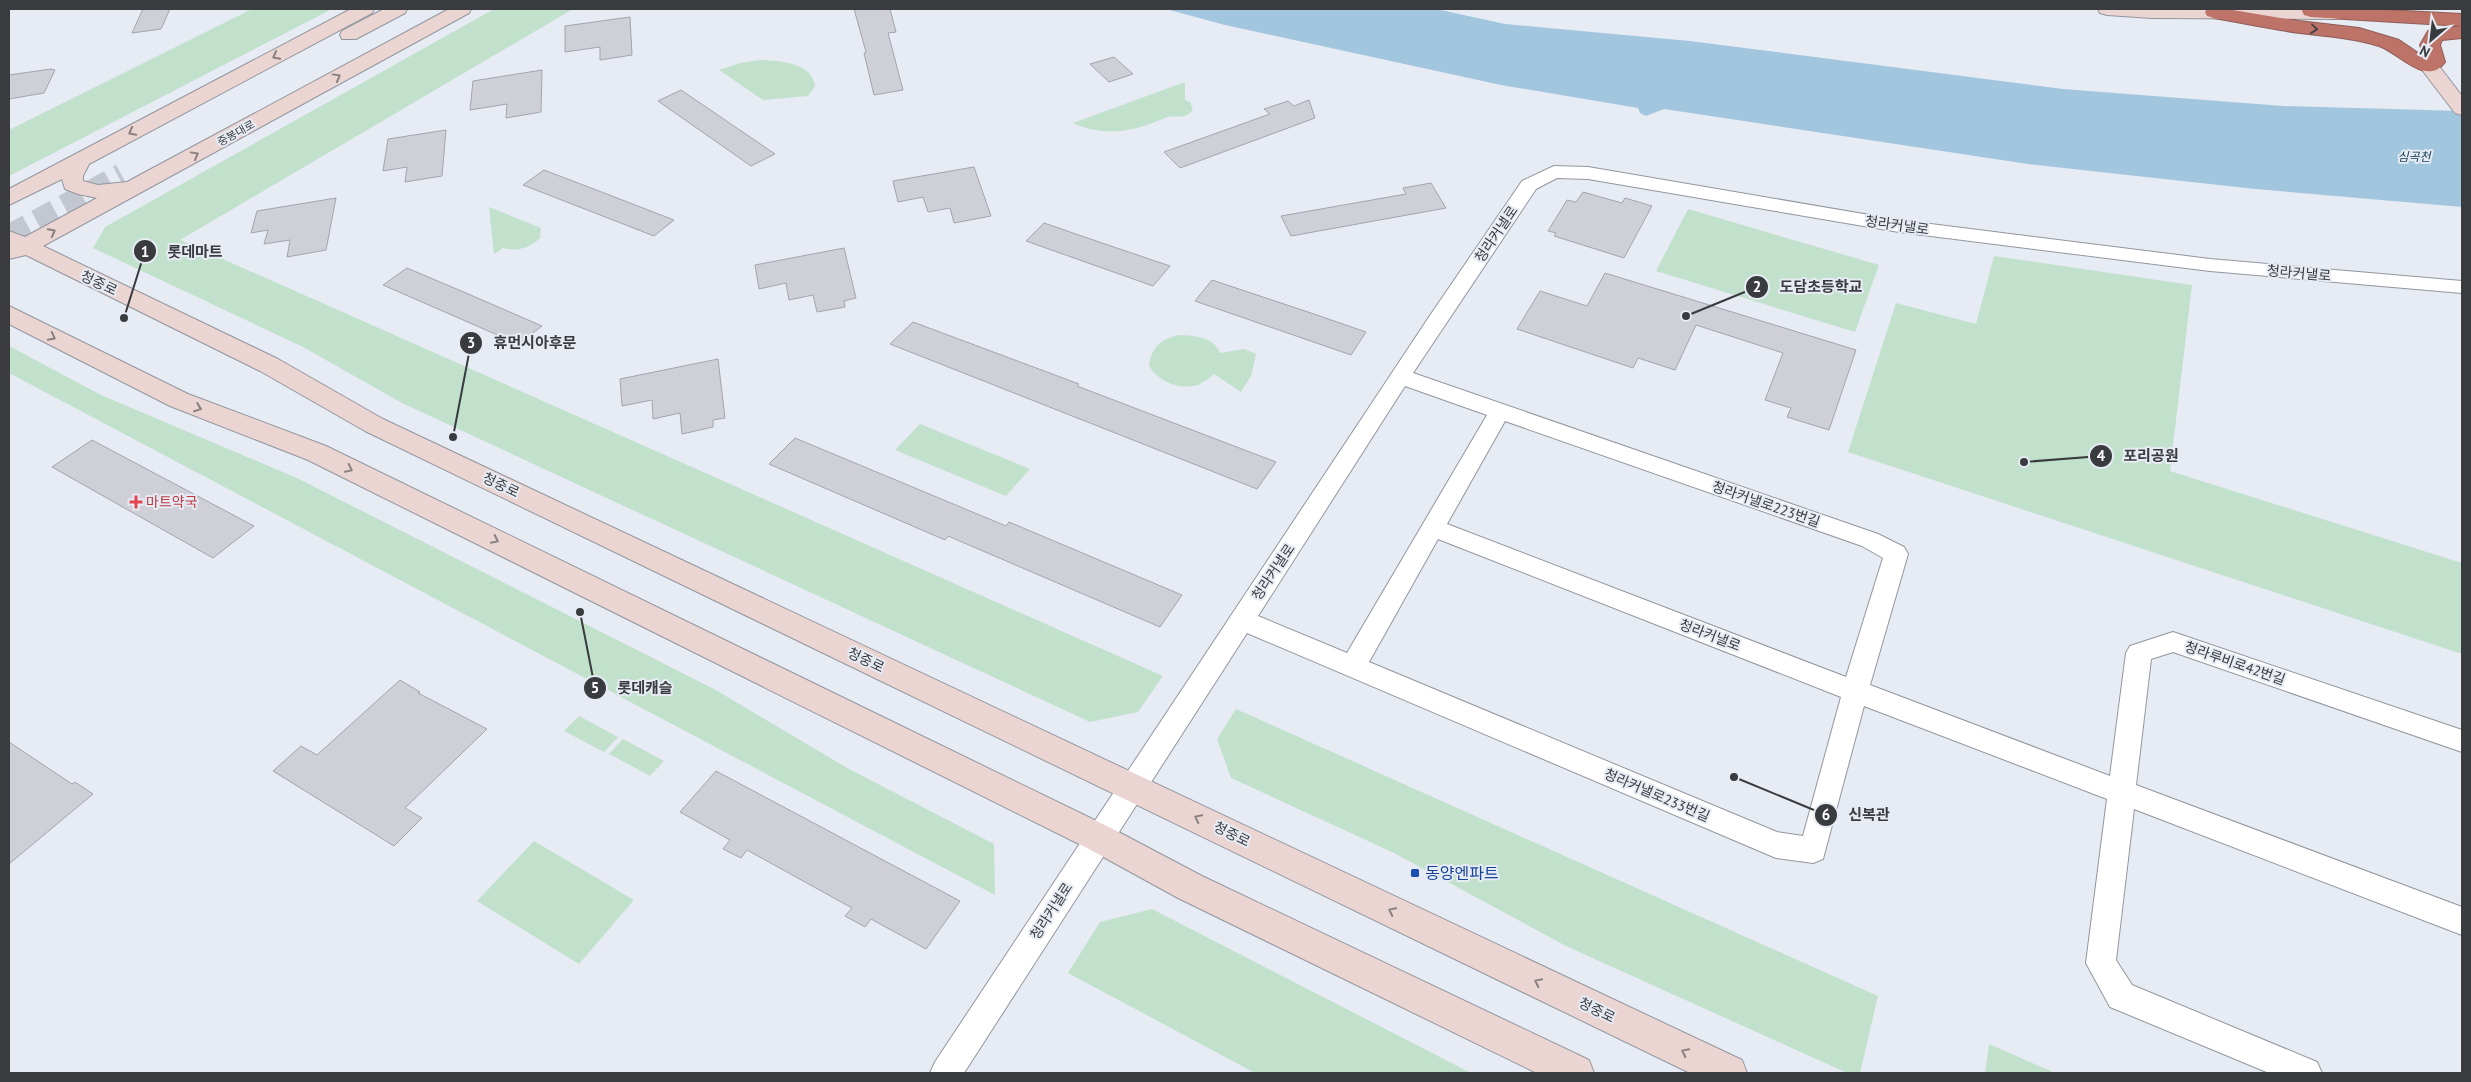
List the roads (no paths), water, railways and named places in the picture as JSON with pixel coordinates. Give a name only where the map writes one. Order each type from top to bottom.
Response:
[{"type":"highway","points":[[2264,9],[2462,20]]},
{"type":"highway","points":[[2214,12],[2299,27],[2359,34],[2392,44],[2416,61],[2429,66],[2436,62],[2430,45],[2435,35],[2462,32]]},
{"type":"street","points":[[9,198],[365,9]]},
{"type":"street","points":[[102,167],[398,9]]},
{"type":"street","name":"중봉대로","points":[[121,174],[425,9]]},
{"type":"street","name":"중봉대로","points":[[14,246],[139,186],[462,9]]},
{"type":"street","points":[[2107,9],[2152,12],[2335,13]]},
{"type":"street","points":[[2429,66],[2462,109]]},
{"type":"street","points":[[81,159],[72,176],[73,184],[82,190],[114,190],[139,186]]},
{"type":"street","name":"청라커낼로","points":[[946,1073],[1401,377],[1530,185],[1554,172],[1588,173],[1908,227],[2210,265],[2462,287]]},
{"type":"street","name":"청중로","points":[[14,246],[269,364],[374,425],[1729,1073]]},
{"type":"street","points":[[9,314],[179,400],[326,458],[1099,838],[1190,887],[1576,1073]]},
{"type":"street","name":"청라커낼로223번길","points":[[1401,377],[1870,540],[1896,554],[1855,691]]},
{"type":"street","points":[[1353,666],[1500,411]]},
{"type":"street","name":"청라커낼로","points":[[1434,528],[2121,792]]},
{"type":"street","name":"청라커낼로233번길","points":[[1242,620],[1776,845],[1812,850],[1855,691]]},
{"type":"street","name":"청라루비로42번길","points":[[2306,1073],[2121,996],[2101,963],[2139,653],[2173,642],[2462,741]]},
{"type":"street","points":[[2121,792],[2462,921]]},
{"type":"water","name":"심곡천","points":[[1166,9],[1436,9],[1505,24],[1690,41],[2063,89],[2283,106],[2462,111],[2462,207],[2255,189],[2028,164],[1664,109],[1646,116],[1640,113],[1638,108],[1501,85],[1225,25]]},
{"type":"tunnel","points":[[9,235],[121,174]]},
{"type":"place","name":"도담초등학교","points":[[1686,316]]},
{"type":"place","name":"롯데마트","points":[[124,318]]},
{"type":"place","name":"휴먼시아후문","points":[[453,437]]},
{"type":"place","name":"포리공원","points":[[2024,462]]},
{"type":"place","name":"마트약국","points":[[136,502]]},
{"type":"place","name":"롯데캐슬","points":[[580,612]]},
{"type":"place","name":"신복관","points":[[1734,777]]},
{"type":"place","name":"동양엔파트","points":[[1415,873]]}]
